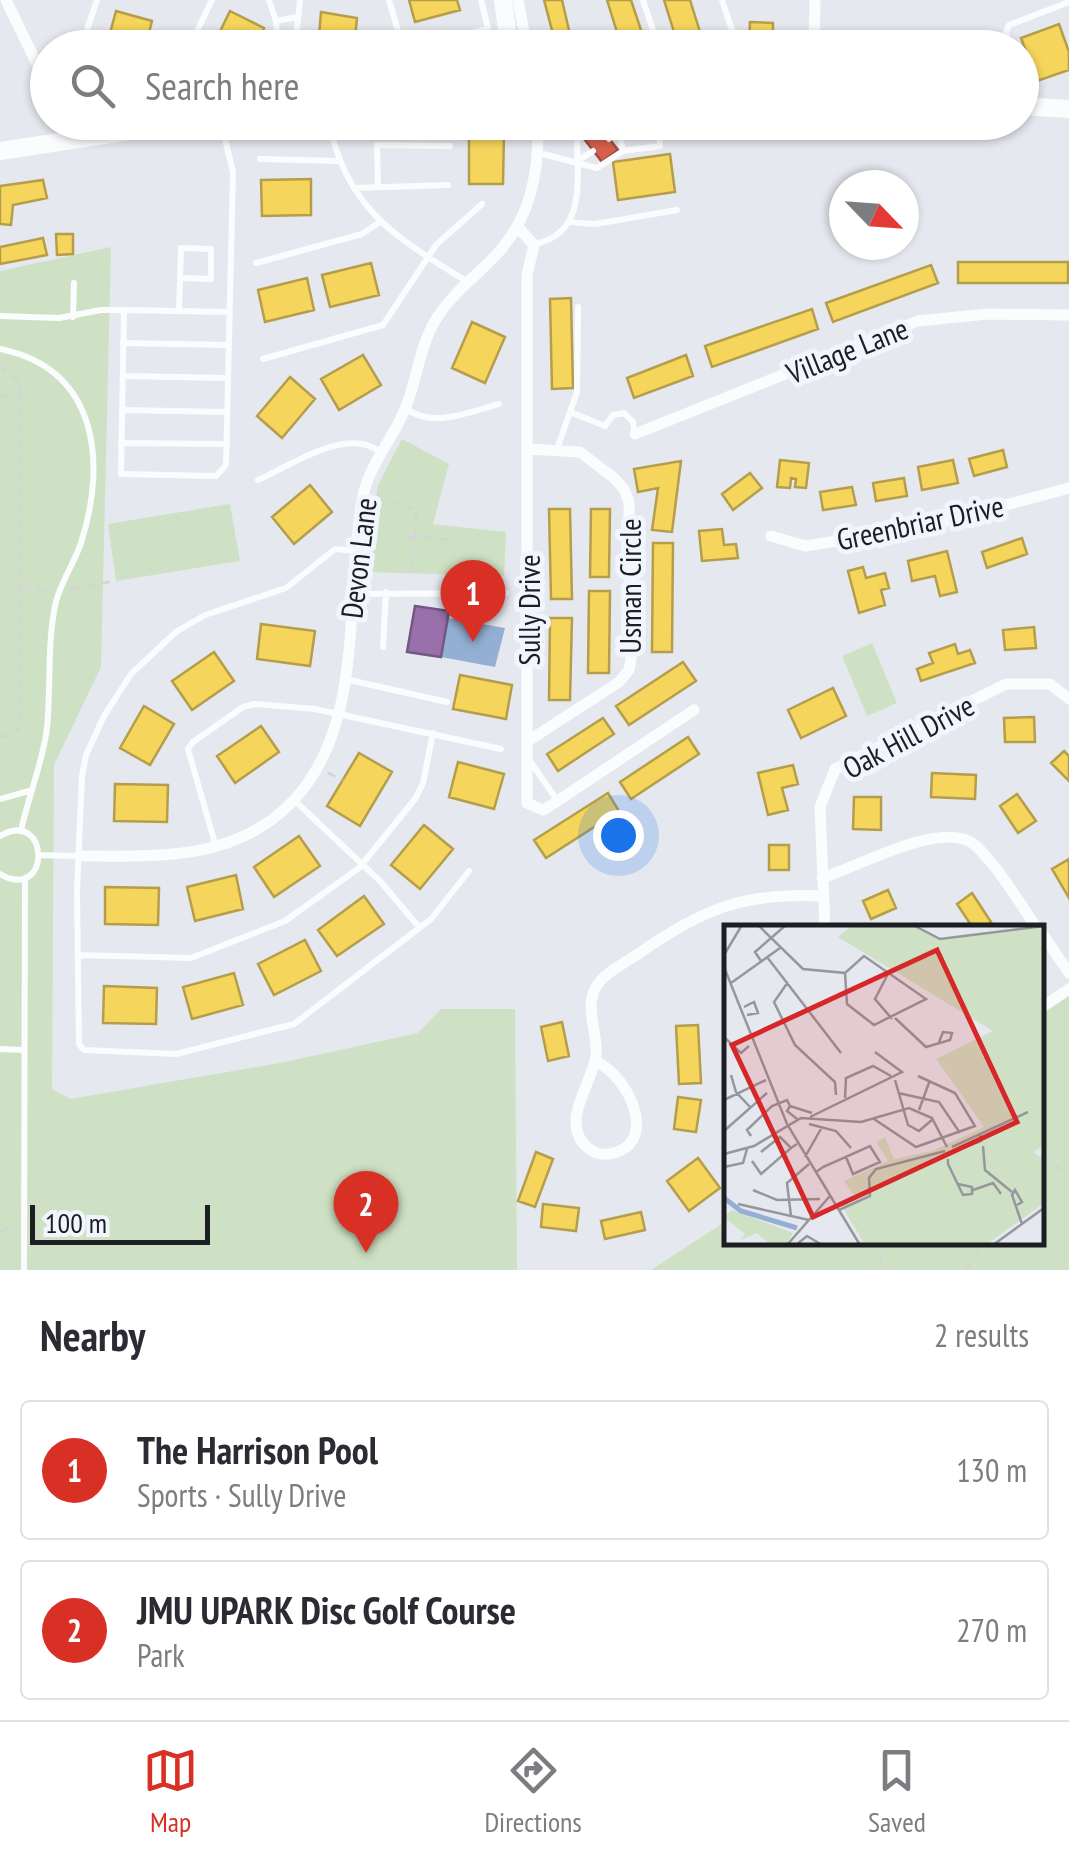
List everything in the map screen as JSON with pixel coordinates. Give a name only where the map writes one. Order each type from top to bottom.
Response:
[{"type":"main road","points":[[502,0],[507,30]]},
{"type":"main road","points":[[1039,107],[1069,109]]},
{"type":"main road","points":[[0,151],[39,140]]},
{"type":"street","points":[[6,0],[30,50]]},
{"type":"street","points":[[518,0],[524,30]]},
{"type":"street","points":[[814,0],[814,30]]},
{"type":"street","name":"Devon Lane","points":[[79,856],[177,856],[216,848],[262,826],[294,800],[318,768],[339,714],[363,496],[380,452],[405,408],[431,328],[447,303],[494,257],[517,226],[531,196],[538,140]]},
{"type":"street","points":[[517,226],[534,245]]},
{"type":"street","name":"Sully Drive","points":[[534,245],[527,274],[528,803],[542,810],[558,801]]},
{"type":"street","name":"Village Lane","points":[[635,434],[918,322],[987,314],[1069,314]]},
{"type":"street","name":"Usman Circle","points":[[527,450],[580,452],[624,488],[628,502],[631,660],[629,670],[618,682],[528,741]]},
{"type":"street","name":"Greenbriar Drive","points":[[771,536],[805,546],[897,532],[1069,488]]},
{"type":"street","name":"Oak Hill Drive","points":[[825,925],[820,806],[835,769],[1006,684],[1050,684],[1069,699]]},
{"type":"street","points":[[558,801],[694,710]]},
{"type":"street","points":[[822,878],[932,837],[958,836],[976,845],[1036,925]]},
{"type":"street","points":[[595,1061],[612,1070],[635,1110],[631,1139],[610,1154],[588,1148],[576,1128],[576,1114],[595,1061],[592,995],[600,981],[675,928],[711,911],[766,895],[823,896]]},
{"type":"street","points":[[1044,936],[1069,974]]},
{"type":"street","points":[[1044,1006],[1069,989]]},
{"type":"lane","points":[[87,30],[96,0]]},
{"type":"lane","points":[[198,30],[212,0]]},
{"type":"lane","points":[[269,0],[277,30]]},
{"type":"lane","points":[[296,30],[300,0]]},
{"type":"lane","points":[[390,0],[399,30]]},
{"type":"lane","points":[[481,0],[488,28],[481,30]]},
{"type":"lane","points":[[643,0],[653,30]]},
{"type":"lane","points":[[722,0],[732,30]]},
{"type":"lane","points":[[1047,0],[1050,10]]},
{"type":"lane","points":[[1007,30],[1008,25],[1069,2]]},
{"type":"lane","points":[[276,21],[296,17]]},
{"type":"lane","points":[[124,310],[121,474],[202,476],[222,472],[227,444],[232,172],[225,140]]},
{"type":"lane","points":[[334,140],[339,161],[353,188],[380,222],[468,282]]},
{"type":"lane","points":[[534,245],[553,241],[570,222],[577,140]]},
{"type":"lane","points":[[621,140],[623,151]]},
{"type":"lane","points":[[538,153],[578,160],[597,168],[623,151],[660,146],[660,140]]},
{"type":"lane","points":[[378,187],[376,146],[450,146]]},
{"type":"lane","points":[[578,160],[593,151]]},
{"type":"lane","points":[[260,159],[339,161]]},
{"type":"lane","points":[[353,188],[448,185]]},
{"type":"lane","points":[[263,359],[384,325],[446,233],[482,204]]},
{"type":"lane","points":[[570,222],[595,224],[677,210]]},
{"type":"lane","points":[[256,263],[362,234],[380,222]]},
{"type":"lane","points":[[179,311],[181,248],[211,249],[211,279]]},
{"type":"lane","points":[[180,278],[230,280]]},
{"type":"lane","points":[[73,317],[74,283]]},
{"type":"lane","points":[[557,449],[577,392],[578,307]]},
{"type":"lane","points":[[0,316],[73,317],[101,310],[230,312]]},
{"type":"lane","points":[[123,343],[229,345]]},
{"type":"lane","points":[[0,350],[38,362],[65,381],[84,407],[92,439],[89,514],[55,604],[46,733],[21,832]]},
{"type":"lane","points":[[122,376],[228,378]]},
{"type":"lane","points":[[405,408],[422,418],[436,419],[499,404]]},
{"type":"lane","points":[[122,410],[228,412]]},
{"type":"lane","points":[[570,412],[604,426],[614,415],[624,413],[634,422],[635,434]]},
{"type":"lane","points":[[258,480],[341,442],[362,442],[380,452]]},
{"type":"lane","points":[[121,443],[227,444]]},
{"type":"lane","points":[[356,551],[335,549],[286,588],[205,616],[162,642],[140,663],[114,698],[86,755],[82,776],[77,956],[81,1048],[176,1054],[294,1024],[419,927],[443,906],[469,871]]},
{"type":"lane","points":[[383,647],[386,592]]},
{"type":"lane","points":[[352,594],[506,593]]},
{"type":"lane","points":[[344,679],[446,702]]},
{"type":"lane","points":[[216,848],[188,756],[193,742],[248,704],[339,714],[501,749]]},
{"type":"lane","points":[[77,956],[194,957],[277,926],[362,864],[418,795],[433,733]]},
{"type":"lane","points":[[528,758],[558,801]]},
{"type":"lane","points":[[0,800],[29,791]]},
{"type":"lane","points":[[294,800],[362,864],[419,927]]},
{"type":"lane","points":[[0,836],[21,832],[36,842],[40,855],[37,866],[25,878],[12,880],[0,874]]},
{"type":"lane","points":[[40,855],[79,856]]},
{"type":"lane","points":[[24,1270],[25,878]]},
{"type":"lane","points":[[0,1049],[24,1050]]},
{"type":"path","points":[[0,366],[18,382],[20,395],[20,727],[10,736],[0,736]]},
{"type":"path","points":[[0,396],[20,395]]},
{"type":"path","points":[[363,496],[416,509],[415,536],[453,540],[404,536],[414,540],[412,569]]},
{"type":"path","points":[[318,768],[343,780]]},
{"type":"path","points":[[1044,1159],[1069,1174]]},
{"type":"path","points":[[0,1232],[24,1218]]},
{"type":"path","points":[[880,1245],[881,1270]]},
{"type":"path","points":[[966,1270],[982,1245]]},
{"type":"green space","points":[[111,247],[101,667],[54,765],[52,1089],[70,1099],[280,1063],[418,1033],[441,1009],[515,1009],[517,1270],[0,1270],[0,271]]},
{"type":"green space","points":[[402,439],[449,464],[433,524],[506,532],[504,576],[364,572],[378,485]]},
{"type":"green space","points":[[230,504],[240,561],[116,581],[108,524]]},
{"type":"green space","points":[[872,643],[897,703],[867,716],[842,656]]},
{"type":"green space","points":[[1069,996],[1069,1270],[651,1270],[724,1222],[724,1245],[1044,1245],[1044,1013]]},
{"type":"water","points":[[448,618],[505,628],[495,667],[441,657]]},
{"type":"building: Homes","points":[[409,0],[457,0],[460,10],[415,22]]},
{"type":"building: Homes","points":[[544,0],[562,0],[569,30],[552,30]]},
{"type":"building: Homes","points":[[607,0],[631,0],[641,30],[616,30]]},
{"type":"building: Homes","points":[[664,0],[690,0],[699,30],[673,30]]},
{"type":"building: Homes","points":[[116,11],[152,21],[150,30],[111,30]]},
{"type":"building: Homes","points":[[230,11],[264,28],[263,30],[221,30]]},
{"type":"building: Homes","points":[[321,12],[357,18],[356,30],[320,30]]},
{"type":"building: Homes","points":[[750,22],[773,23],[773,30],[750,30]]},
{"type":"building: Homes","points":[[1059,24],[1069,52],[1069,70],[1039,80],[1039,31]]},
{"type":"building: Homes","points":[[469,140],[504,140],[503,184],[469,184]]},
{"type":"building: Homes","points":[[670,154],[675,192],[618,200],[613,162]]},
{"type":"building: Homes","points":[[311,179],[311,215],[262,216],[261,180]]},
{"type":"building: Homes","points":[[43,180],[47,198],[13,205],[11,225],[0,224],[0,186]]},
{"type":"building: Homes","points":[[56,234],[73,234],[73,254],[57,255]]},
{"type":"building: Homes","points":[[43,238],[47,255],[0,264],[0,247]]},
{"type":"building: Homes","points":[[958,262],[1068,262],[1068,283],[958,283]]},
{"type":"building: Homes","points":[[371,263],[379,295],[330,307],[322,275]]},
{"type":"building: Homes","points":[[931,265],[938,283],[833,322],[826,303]]},
{"type":"building: Homes","points":[[307,278],[314,310],[265,322],[258,290]]},
{"type":"building: Homes","points":[[571,298],[573,388],[552,389],[550,299]]},
{"type":"building: Homes","points":[[812,309],[818,329],[712,367],[705,346]]},
{"type":"building: Homes","points":[[472,322],[505,337],[485,383],[452,368]]},
{"type":"building: Homes","points":[[363,355],[381,385],[339,410],[321,379]]},
{"type":"building: Homes","points":[[686,355],[693,376],[634,398],[627,378]]},
{"type":"building: Homes","points":[[290,377],[315,399],[282,438],[257,416]]},
{"type":"building: Homes","points":[[1003,450],[1007,467],[974,476],[969,459]]},
{"type":"building: Homes","points":[[780,460],[809,463],[806,488],[795,487],[796,479],[791,478],[790,488],[777,487]]},
{"type":"building: Homes","points":[[953,460],[958,483],[922,490],[918,467]]},
{"type":"building: Homes","points":[[681,461],[672,532],[652,530],[658,488],[638,492],[634,469]]},
{"type":"building: Homes","points":[[750,473],[762,488],[733,510],[722,494]]},
{"type":"building: Homes","points":[[904,478],[907,496],[876,501],[873,483]]},
{"type":"building: Homes","points":[[310,485],[332,512],[294,544],[272,517]]},
{"type":"building: Homes","points":[[852,487],[856,505],[823,510],[820,492]]},
{"type":"building: Homes","points":[[549,509],[570,509],[572,599],[551,599]]},
{"type":"building: Homes","points":[[591,509],[610,509],[609,577],[590,577]]},
{"type":"building: Homes","points":[[722,529],[724,545],[736,544],[738,558],[702,561],[699,531]]},
{"type":"building: Homes","points":[[1022,538],[1027,554],[987,568],[982,552]]},
{"type":"building: Homes","points":[[653,543],[673,543],[672,652],[652,652]]},
{"type":"building: Homes","points":[[947,551],[957,592],[940,596],[935,576],[912,581],[908,561]]},
{"type":"building: Homes","points":[[863,567],[866,578],[885,573],[889,588],[881,590],[885,605],[859,613],[848,571]]},
{"type":"building: Homes","points":[[589,591],[610,591],[609,673],[588,673]]},
{"type":"building: Homes","points":[[550,618],[572,618],[570,700],[549,700]]},
{"type":"building: Homes","points":[[261,624],[315,631],[310,666],[257,659]]},
{"type":"building: Homes","points":[[1034,627],[1036,648],[1005,650],[1003,630]]},
{"type":"building: Homes","points":[[955,644],[958,654],[970,650],[975,663],[921,681],[917,669],[933,663],[929,653]]},
{"type":"building: Homes","points":[[214,652],[234,681],[192,710],[172,681]]},
{"type":"building: Homes","points":[[683,662],[696,681],[629,725],[616,706]]},
{"type":"building: Homes","points":[[460,675],[512,685],[506,719],[453,709]]},
{"type":"building: Homes","points":[[833,688],[846,716],[801,738],[788,710]]},
{"type":"building: Homes","points":[[144,706],[174,724],[150,765],[120,748]]},
{"type":"building: Homes","points":[[1034,717],[1035,742],[1005,742],[1004,718]]},
{"type":"building: Homes","points":[[603,718],[614,734],[558,771],[547,754]]},
{"type":"building: Homes","points":[[261,726],[279,752],[235,783],[217,756]]},
{"type":"building: Homes","points":[[688,737],[699,754],[631,799],[620,782]]},
{"type":"building: Homes","points":[[1064,751],[1069,756],[1069,781],[1051,763]]},
{"type":"building: Homes","points":[[359,753],[392,772],[360,826],[327,806]]},
{"type":"building: Homes","points":[[458,762],[504,774],[494,809],[449,797]]},
{"type":"building: Homes","points":[[793,765],[798,784],[782,788],[788,810],[768,815],[758,773]]},
{"type":"building: Homes","points":[[932,773],[976,775],[975,799],[931,797]]},
{"type":"building: Homes","points":[[115,784],[168,785],[167,822],[114,821]]},
{"type":"building: Homes","points":[[608,793],[619,811],[546,858],[534,840]]},
{"type":"building: Homes","points":[[1017,794],[1036,821],[1018,833],[1000,806]]},
{"type":"building: Homes","points":[[854,797],[881,797],[881,830],[853,829]]},
{"type":"building: Homes","points":[[424,825],[453,849],[420,889],[391,865]]},
{"type":"building: Homes","points":[[299,836],[320,866],[274,897],[254,867]]},
{"type":"building: Homes","points":[[769,845],[789,845],[789,870],[769,870]]},
{"type":"building: Homes","points":[[1069,859],[1069,898],[1052,869]]},
{"type":"building: Homes","points":[[236,875],[243,909],[195,921],[187,887]]},
{"type":"building: Homes","points":[[105,887],[159,888],[158,925],[105,924]]},
{"type":"building: Homes","points":[[888,890],[896,908],[871,919],[863,901]]},
{"type":"building: Homes","points":[[972,893],[991,922],[971,925],[957,904]]},
{"type":"building: Homes","points":[[364,896],[384,924],[337,956],[318,930]]},
{"type":"building: Homes","points":[[305,940],[321,971],[274,995],[258,964]]},
{"type":"building: Homes","points":[[234,973],[243,1005],[192,1019],[183,987]]},
{"type":"building: Homes","points":[[104,986],[157,988],[156,1024],[103,1023]]},
{"type":"building: Homes","points":[[562,1022],[569,1056],[548,1061],[541,1027]]},
{"type":"building: Homes","points":[[698,1025],[701,1083],[679,1084],[676,1026]]},
{"type":"building: Homes","points":[[678,1097],[701,1100],[696,1132],[674,1129]]},
{"type":"building: Homes","points":[[536,1152],[553,1159],[535,1207],[518,1201]]},
{"type":"building: Homes","points":[[698,1158],[720,1188],[689,1211],[667,1181]]},
{"type":"building: Homes","points":[[543,1204],[579,1208],[576,1231],[541,1227]]},
{"type":"building: Homes","points":[[641,1212],[645,1230],[605,1239],[601,1221]]},
{"type":"building: Shops","points":[[585,140],[610,140],[618,150],[602,162]]},
{"type":"building: Offices","points":[[415,606],[449,611],[441,657],[407,652]]},
{"type":"place","name":"The Harrison Pool","points":[[473,642]]},
{"type":"place","name":"JMU UPARK Disc Golf Course","points":[[366,1253]]}]
